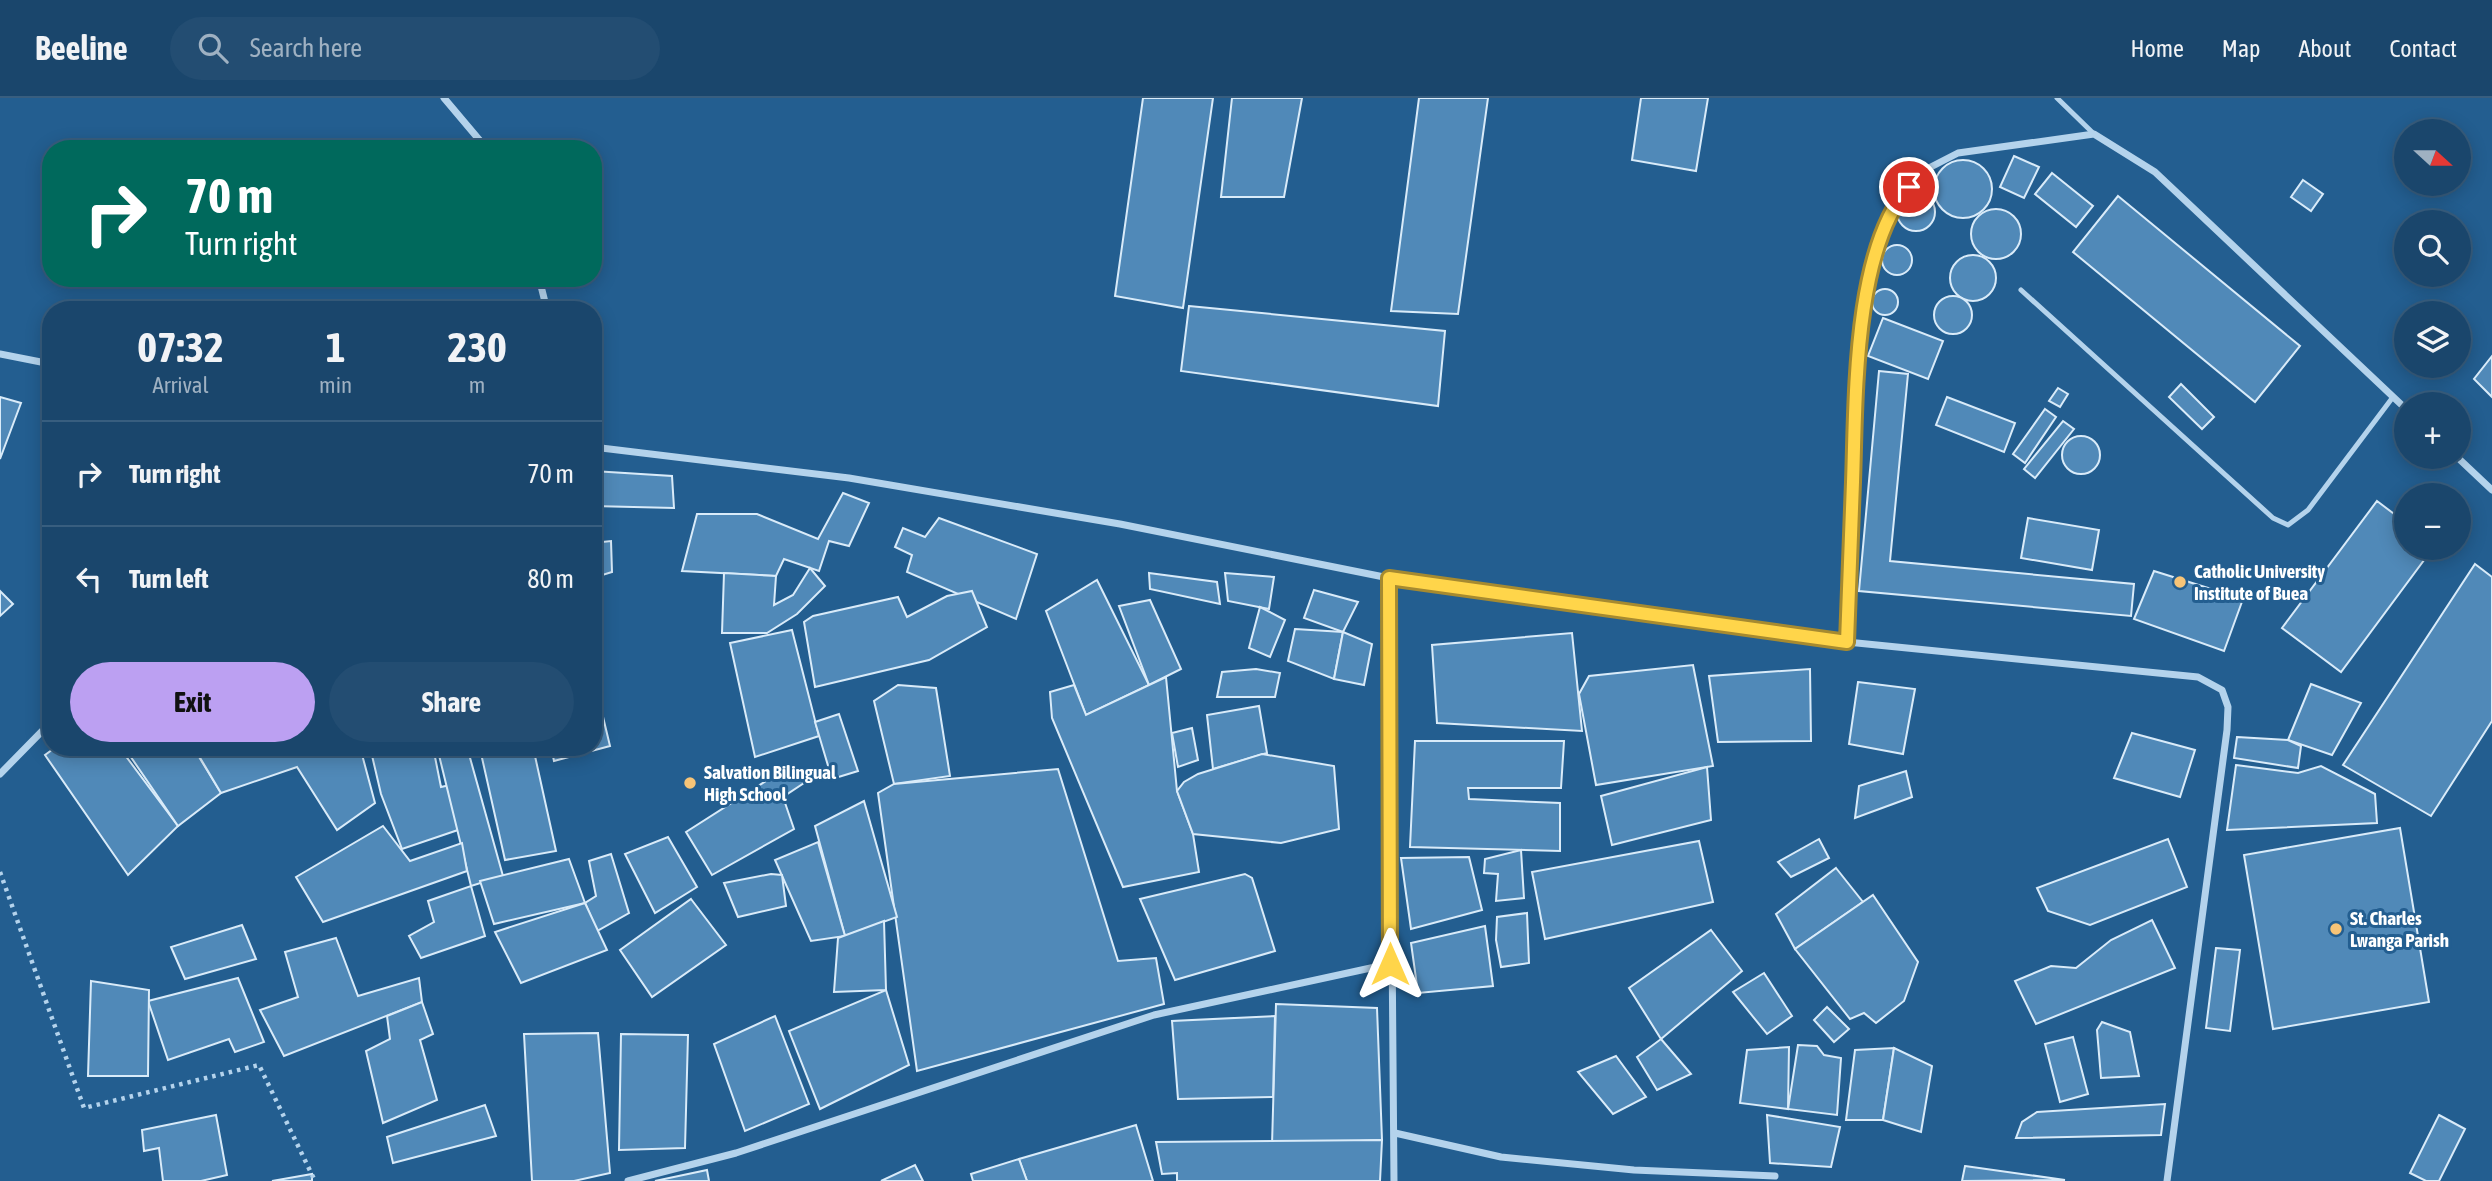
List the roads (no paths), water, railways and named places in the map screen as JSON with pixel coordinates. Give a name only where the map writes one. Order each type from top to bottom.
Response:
[{"type":"street","points":[[444,98],[479,140]]},
{"type":"street","points":[[1847,642],[1857,354],[1871,272],[1894,204],[1923,171],[1958,153],[2094,134],[2155,172],[2393,397]]},
{"type":"street","points":[[0,354],[42,362]]},
{"type":"street","points":[[602,448],[849,478],[1120,524],[1389,578],[1847,642],[2198,677],[2222,690],[2228,707],[2227,730],[2167,1181]]},
{"type":"street","points":[[2470,469],[2492,490]]},
{"type":"street","points":[[1389,578],[1390,964],[1394,1181]]},
{"type":"street","points":[[0,774],[42,731]]},
{"type":"street","points":[[628,1181],[736,1153],[1154,1016],[1390,964]]},
{"type":"street","points":[[1395,1133],[1501,1157],[1634,1170],[1775,1176]]},
{"type":"lane","points":[[2057,98],[2094,134]]},
{"type":"lane","points":[[2021,290],[2273,518],[2288,525],[2308,510],[2393,397]]},
{"type":"place","name":"Catholic University Institute of Buea","points":[[2180,582]]},
{"type":"place","name":"Salvation Bilingual High School","points":[[690,783]]},
{"type":"place","name":"St. Charles Lwanga Parish","points":[[2336,929]]}]
